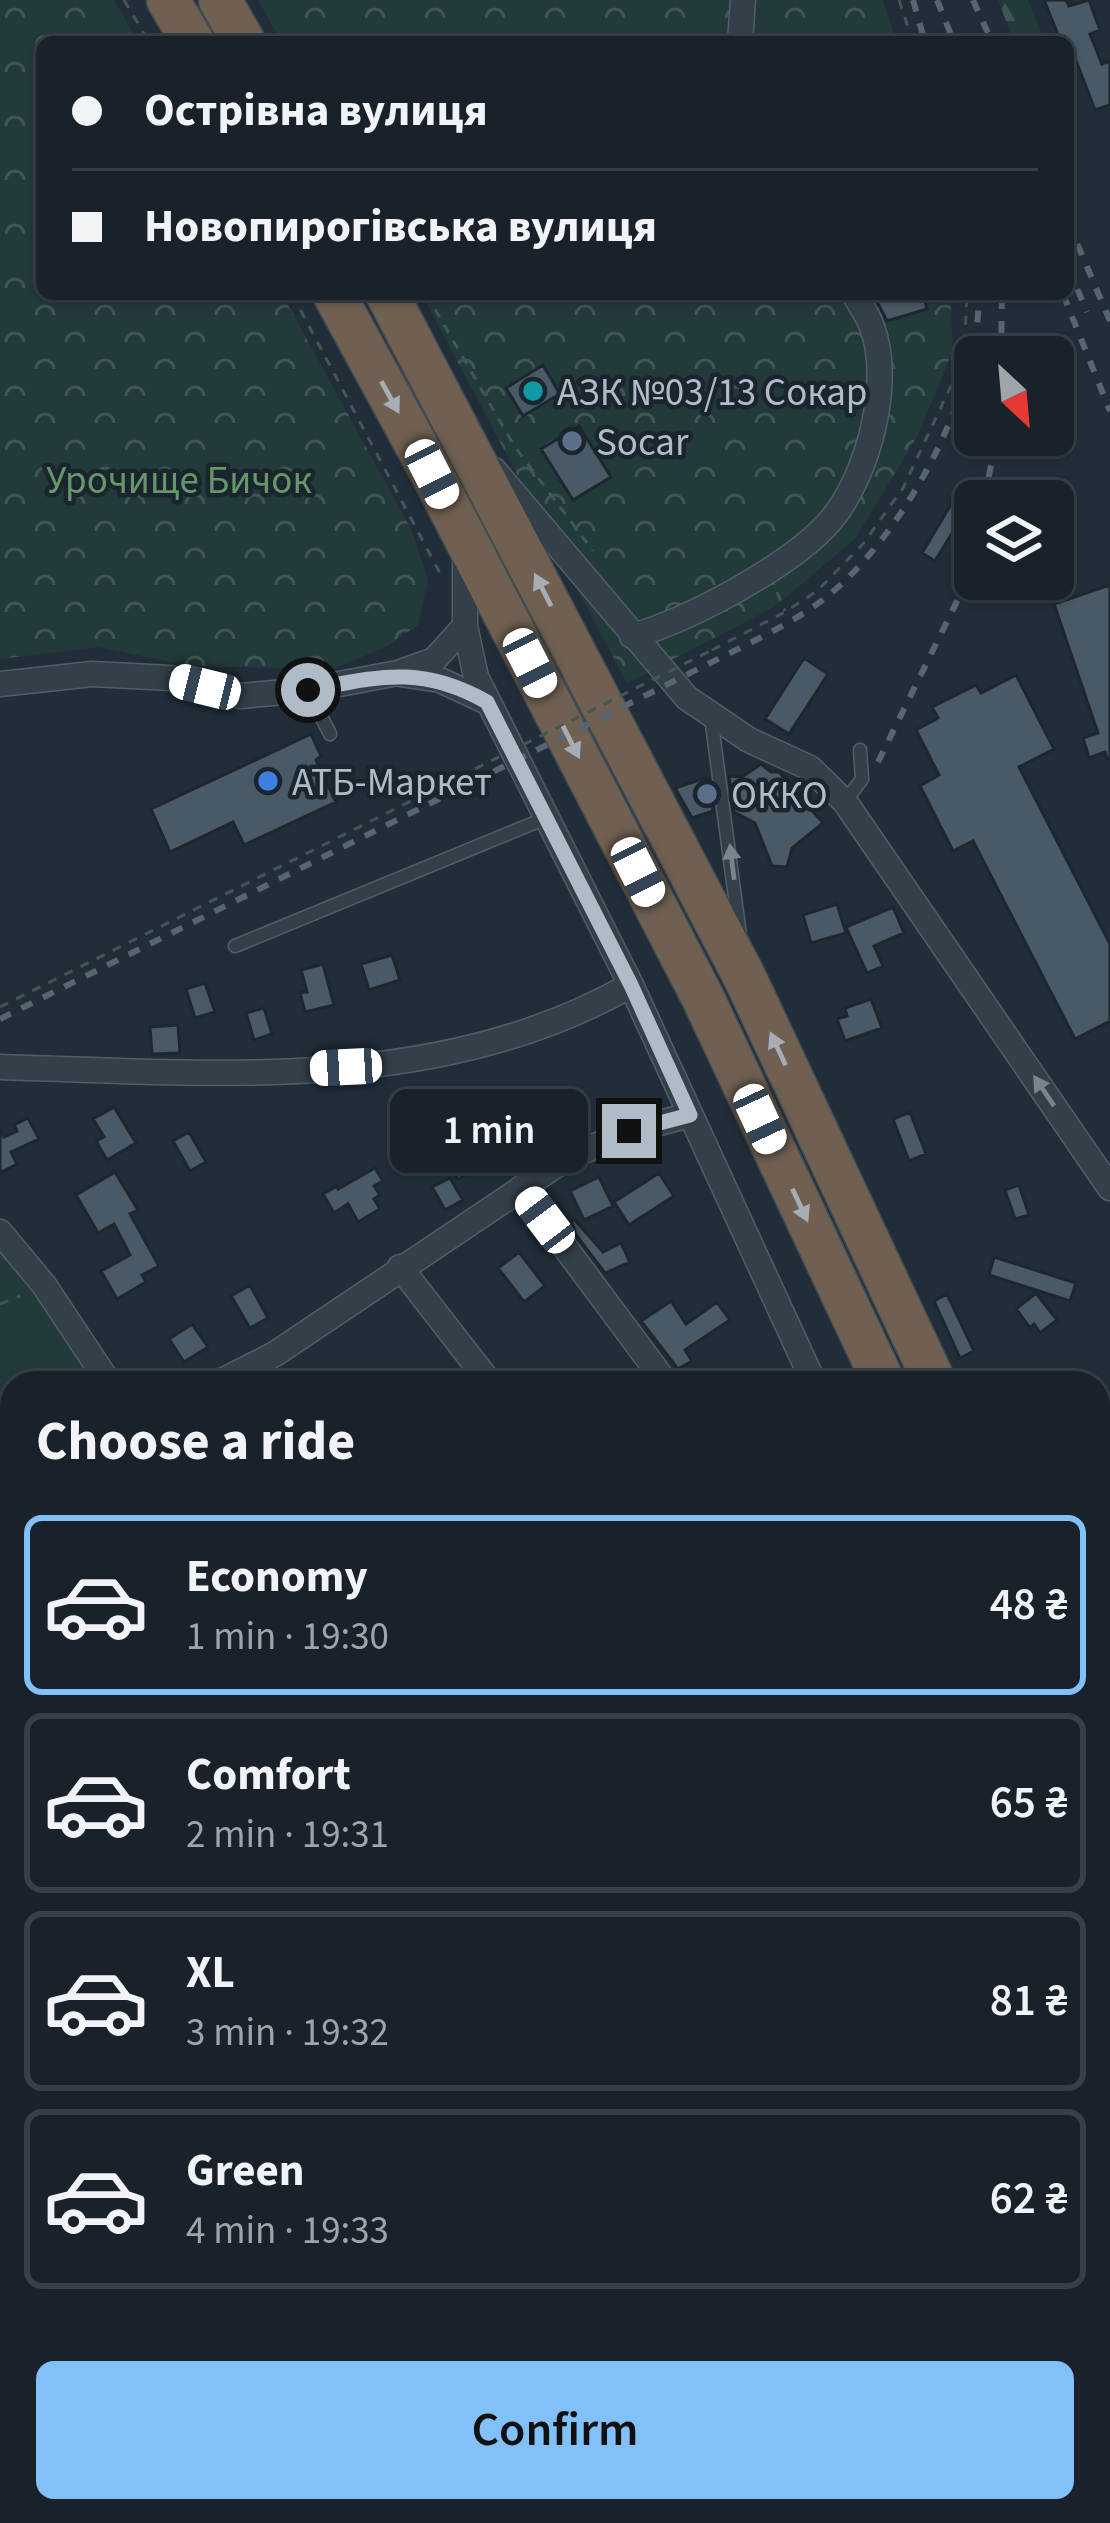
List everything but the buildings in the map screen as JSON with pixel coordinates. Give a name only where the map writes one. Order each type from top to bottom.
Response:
[{"type":"highway","points":[[168,0],[189,36]]},
{"type":"highway","points":[[220,0],[241,36]]},
{"type":"highway","points":[[337,300],[703,998],[878,1371]]},
{"type":"highway","points":[[390,300],[745,978],[928,1371]]},
{"type":"street","points":[[740,36],[743,0]]},
{"type":"street","points":[[632,636],[694,613],[752,580],[829,524],[850,494],[866,455],[876,411],[879,362],[873,328],[857,300]]},
{"type":"street","points":[[466,438],[687,698],[780,757],[810,768],[844,802],[1110,1188]]},
{"type":"street","points":[[465,537],[465,626],[476,677],[631,985],[808,1371]]},
{"type":"street","points":[[0,684],[92,674],[170,678],[241,696],[308,690],[398,673],[434,660],[465,626]]},
{"type":"street","points":[[398,673],[440,680],[487,702]]},
{"type":"street","points":[[0,1067],[221,1074],[430,1059],[506,1041],[631,985]]},
{"type":"street","points":[[242,1371],[275,1354],[400,1267],[596,1144],[690,1115]]},
{"type":"street","points":[[521,1188],[657,1371]]},
{"type":"street","points":[[0,1232],[102,1371]]},
{"type":"street","points":[[400,1267],[481,1371]]},
{"type":"lane","points":[[308,690],[329,734]]},
{"type":"lane","points":[[711,717],[745,978]]},
{"type":"lane","points":[[844,802],[862,779],[860,750]]},
{"type":"lane","points":[[235,946],[546,818]]},
{"type":"path","points":[[124,0],[145,36]]},
{"type":"path","points":[[899,0],[911,36]]},
{"type":"path","points":[[295,300],[415,520],[444,583]]},
{"type":"path","points":[[429,300],[515,447],[597,556]]},
{"type":"path","points":[[0,1007],[712,650],[817,591],[863,544],[904,488],[964,358],[968,300]]},
{"type":"green space","name":"Урочище Бичок","points":[[0,0],[114,0],[135,36],[36,36],[36,300],[285,300],[411,529],[428,579],[418,625],[386,647],[332,669],[191,666],[98,647],[0,659]]},
{"type":"green space","points":[[258,0],[883,0],[894,36],[279,36]]},
{"type":"green space","points":[[998,0],[1028,0],[1043,36],[1012,36]]},
{"type":"green space","points":[[425,300],[950,300],[953,350],[918,435],[855,539],[774,607],[627,683]]},
{"type":"green space","points":[[0,1246],[89,1371],[0,1371]]},
{"type":"railway","points":[[913,0],[923,36]]},
{"type":"railway","points":[[937,0],[952,36]]},
{"type":"railway","points":[[973,0],[989,36]]},
{"type":"railway","points":[[1074,236],[1110,321]]},
{"type":"railway","points":[[1074,281],[1087,312]]},
{"type":"railway","points":[[0,1019],[752,642],[824,599],[882,539],[932,461],[966,376],[979,300]]},
{"type":"railway","points":[[1001,336],[1002,300]]},
{"type":"railway","points":[[1065,300],[1110,411]]},
{"type":"railway","points":[[988,480],[993,456]]},
{"type":"railway","points":[[878,762],[958,600]]},
{"type":"place","name":"АЗК №03/13 Сокар","points":[[533,391]]},
{"type":"place","name":"Socar","points":[[572,441]]},
{"type":"place","name":"АТБ-Маркет","points":[[268,781]]},
{"type":"place","name":"ОККО","points":[[707,794]]},
{"type":"route","points":[[308,690],[398,673],[440,680],[487,702],[631,985],[690,1115],[629,1131]]}]
